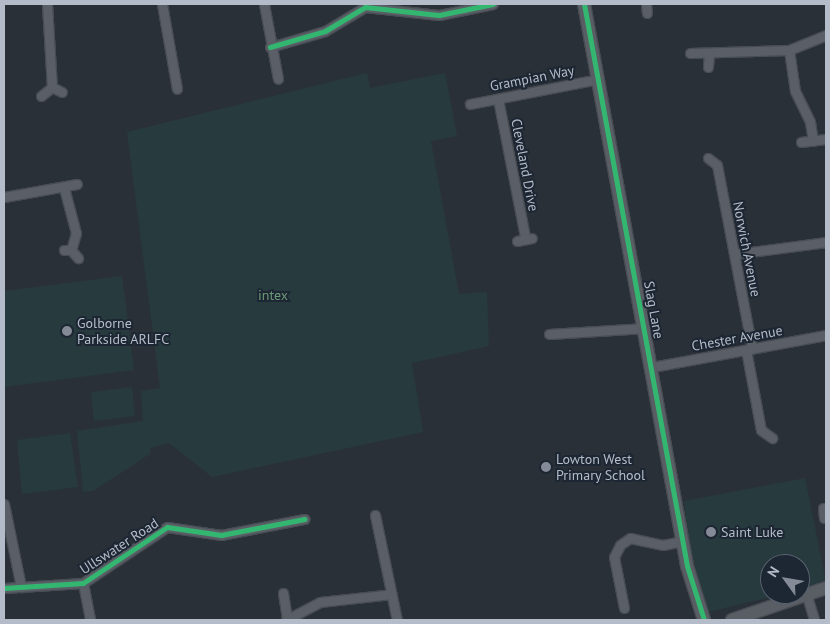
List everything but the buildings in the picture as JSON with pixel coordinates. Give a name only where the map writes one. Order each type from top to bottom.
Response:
[{"type":"street","points":[[47,4],[52,87]]},
{"type":"street","points":[[162,4],[176,89]]},
{"type":"street","points":[[264,4],[270,47],[278,78]]},
{"type":"street","points":[[270,47],[325,31],[365,7],[382,5],[439,15],[476,5],[493,4]]},
{"type":"street","name":"Slag Lane","points":[[584,4],[646,328],[682,542],[704,620]]},
{"type":"street","points":[[690,53],[789,50],[826,35]]},
{"type":"street","points":[[789,50],[795,91],[810,122],[813,141]]},
{"type":"street","points":[[708,67],[709,53]]},
{"type":"street","name":"Grampian Way","points":[[470,104],[599,79]]},
{"type":"street","points":[[52,87],[62,92]]},
{"type":"street","points":[[41,96],[52,87]]},
{"type":"street","name":"Cleveland Drive","points":[[498,99],[525,239]]},
{"type":"street","points":[[802,142],[826,139]]},
{"type":"street","name":"Norwich Avenue","points":[[708,158],[717,165],[735,254],[761,430],[772,438]]},
{"type":"street","points":[[4,197],[64,188],[77,184]]},
{"type":"street","points":[[64,188],[76,233],[68,250],[78,258]]},
{"type":"street","points":[[735,254],[826,242]]},
{"type":"street","points":[[549,334],[646,328]]},
{"type":"street","name":"Chester Avenue","points":[[652,367],[826,335]]},
{"type":"street","points":[[4,504],[21,587]]},
{"type":"street","points":[[823,508],[823,518]]},
{"type":"street","points":[[375,515],[397,620]]},
{"type":"street","name":"Ullswater Road","points":[[4,588],[83,583],[167,528],[221,535],[304,519]]},
{"type":"street","points":[[624,608],[614,557],[620,545],[630,538],[663,545],[682,542]]},
{"type":"street","points":[[83,583],[90,620]]},
{"type":"street","points":[[810,592],[826,588]]},
{"type":"street","points":[[283,593],[286,620],[320,602],[392,594]]},
{"type":"street","points":[[732,620],[776,604]]},
{"type":"street","points":[[809,604],[814,620]]},
{"type":"green space","name":"intex","points":[[367,73],[370,88],[445,73],[457,136],[431,141],[459,294],[487,292],[489,346],[412,363],[423,432],[212,477],[169,443],[150,448],[150,454],[93,491],[83,492],[77,431],[143,421],[141,391],[160,388],[127,132]]},
{"type":"green space","name":"Golborne Parkside ARLFC","points":[[122,276],[134,370],[4,387],[4,291]]},
{"type":"green space","points":[[132,387],[135,416],[94,421],[91,392]]},
{"type":"green space","points":[[70,433],[78,487],[22,494],[17,440]]},
{"type":"green space","points":[[805,478],[826,582],[810,586],[810,554],[760,554],[760,600],[708,612],[691,566],[684,501]]},
{"type":"cycle path","points":[[270,47],[325,31],[365,7],[439,15],[493,4]]},
{"type":"cycle path","points":[[584,4],[687,566],[704,620]]},
{"type":"cycle path","points":[[4,588],[83,583],[167,527],[221,535],[304,519]]},
{"type":"place","name":"Golborne Parkside ARLFC","points":[[67,331]]},
{"type":"place","name":"Lowton West Primary School","points":[[546,467]]},
{"type":"place","name":"Saint Luke","points":[[711,532]]}]
